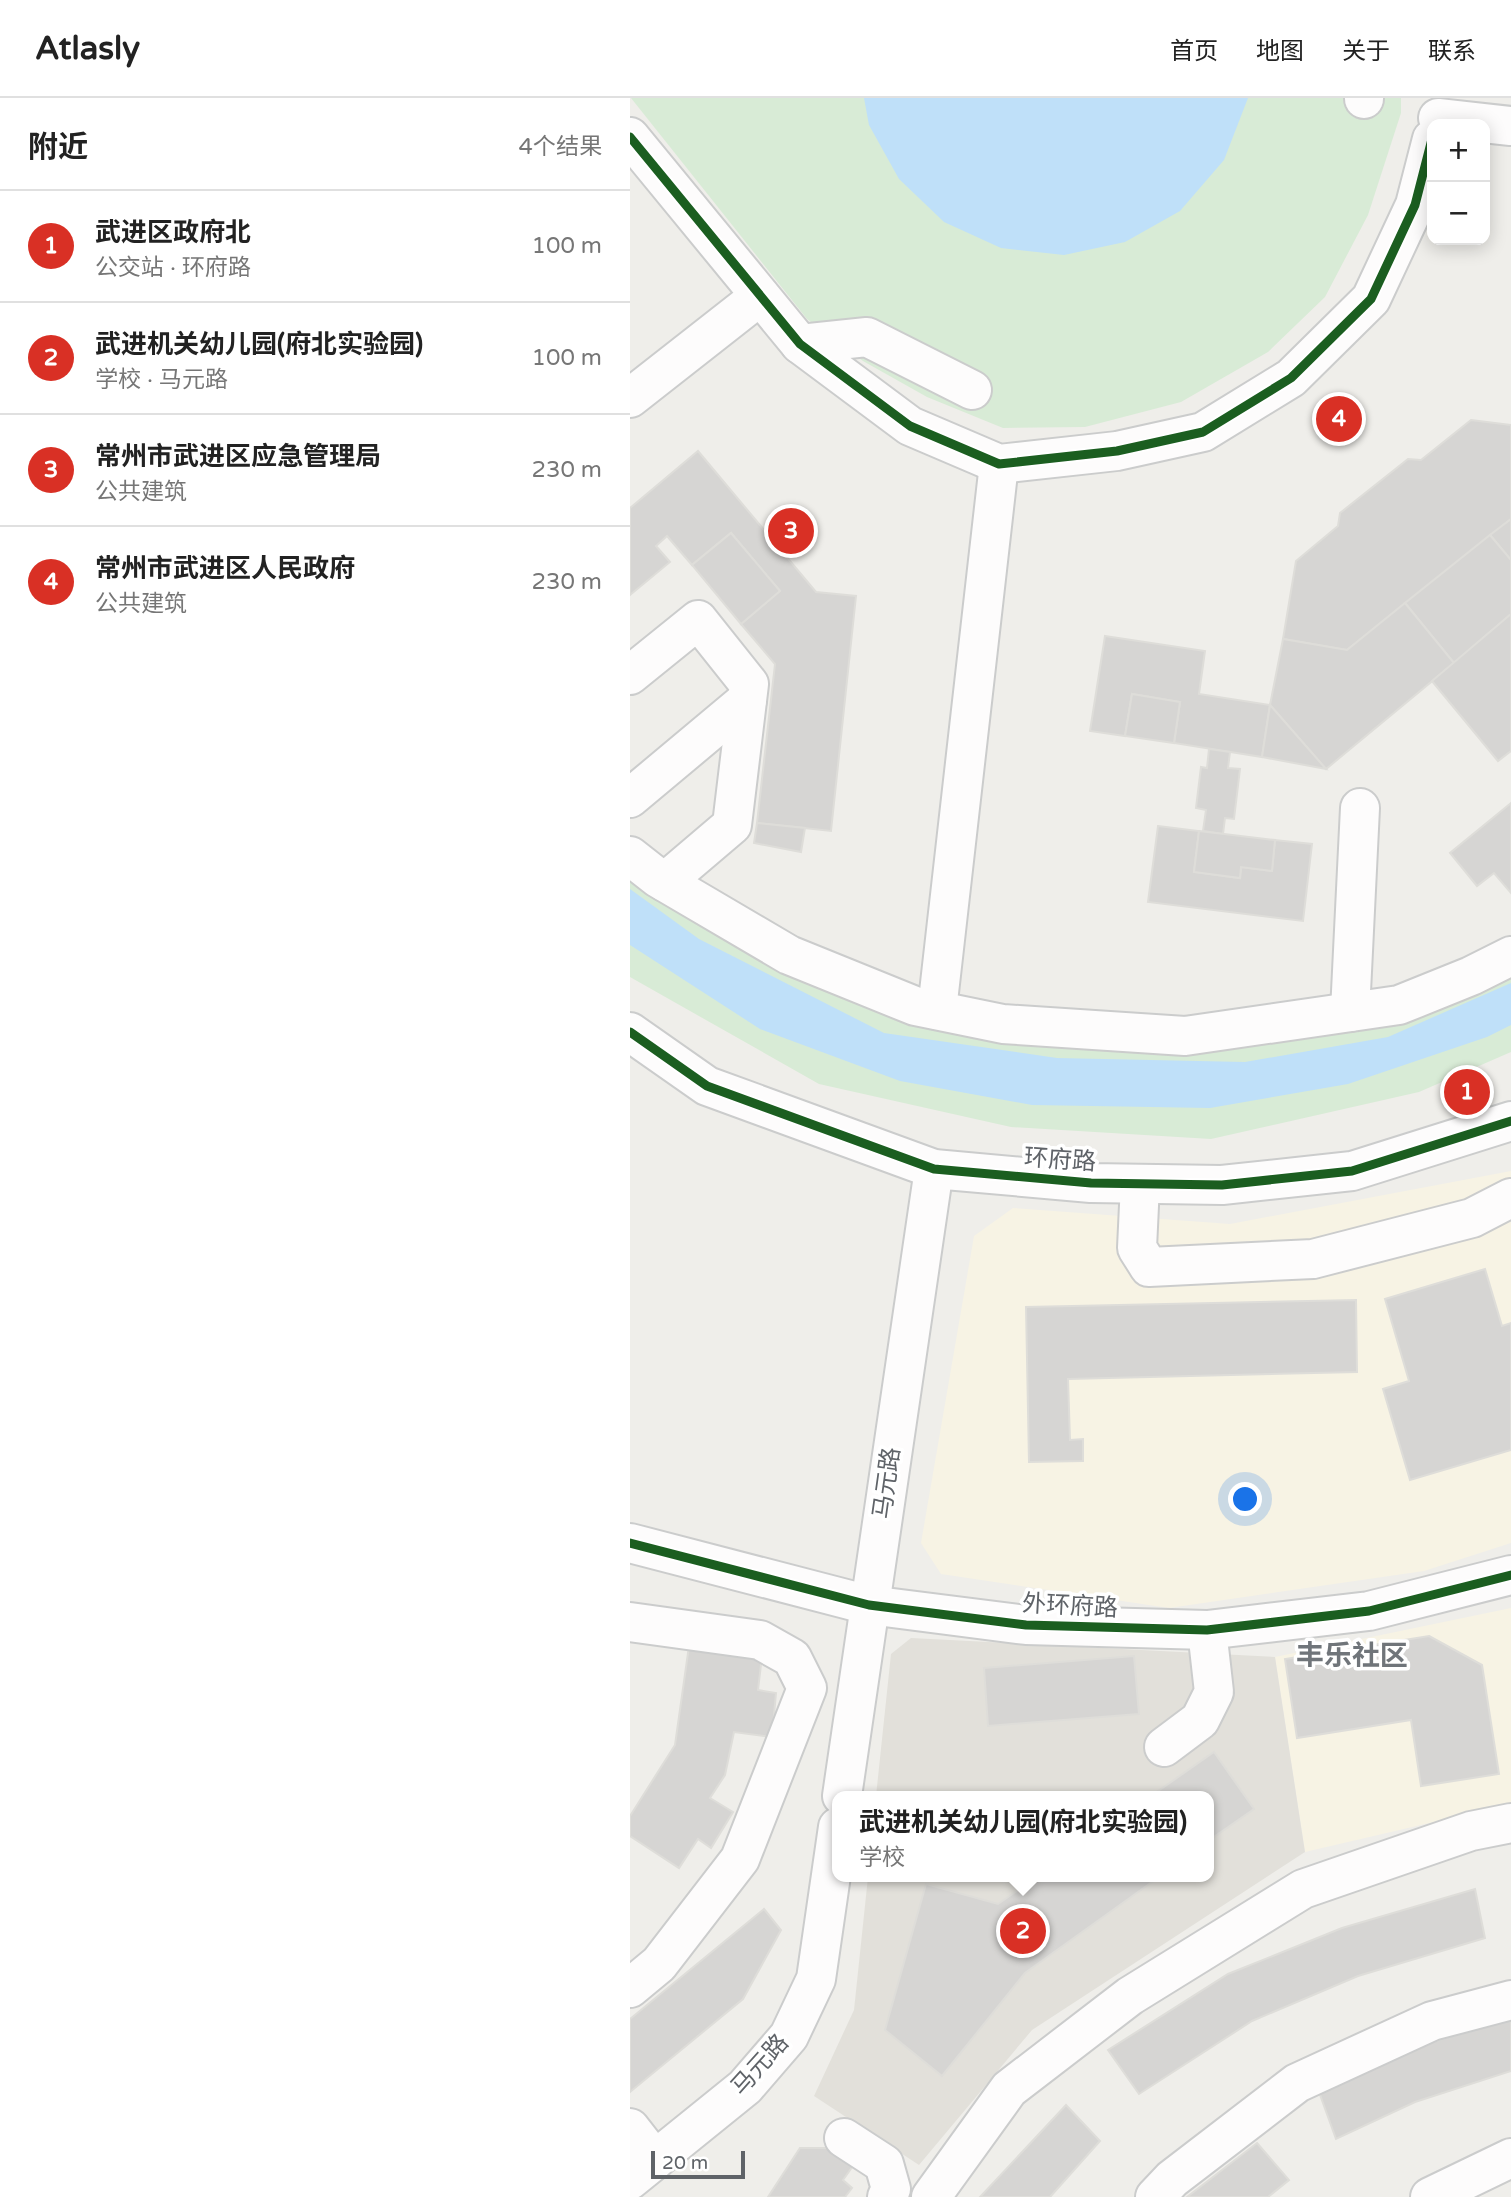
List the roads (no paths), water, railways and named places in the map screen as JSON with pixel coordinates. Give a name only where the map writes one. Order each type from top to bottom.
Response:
[{"type":"street","points":[[1490,124],[1511,126]]},
{"type":"street","points":[[630,137],[800,344],[909,426],[999,464],[1117,451],[1203,432],[1291,378],[1371,299],[1415,205],[1427,156]]},
{"type":"street","points":[[630,398],[760,296]]},
{"type":"street","points":[[800,344],[867,337],[972,390]]},
{"type":"street","points":[[937,1010],[999,464]]},
{"type":"street","points":[[630,674],[698,620],[749,684],[732,825],[665,882]]},
{"type":"street","points":[[630,797],[747,700]]},
{"type":"street","points":[[1350,1012],[1360,808]]},
{"type":"street","points":[[630,856],[665,882],[789,955],[915,1006],[1003,1024],[1185,1036],[1399,1005],[1471,976],[1511,956]]},
{"type":"street","name":"环府路","points":[[630,1032],[707,1086],[933,1169],[1091,1183],[1223,1185],[1352,1171],[1511,1121]]},
{"type":"street","name":"马元路","points":[[843,1791],[933,1169]]},
{"type":"street","points":[[1140,1184],[1137,1248],[1149,1267],[1313,1259],[1472,1218],[1511,1198]]},
{"type":"street","name":"外环府路","points":[[630,1543],[869,1605],[1026,1625],[1206,1630],[1369,1611],[1510,1582]]},
{"type":"street","points":[[630,1622],[760,1640],[792,1658],[807,1688],[740,1859],[659,1964],[630,1988]]},
{"type":"street","points":[[1164,1746],[1200,1720],[1214,1692],[1206,1630]]},
{"type":"street","points":[[931,2197],[1009,2089],[1130,1996],[1303,1889],[1471,1831],[1511,1823]]},
{"type":"street","name":"马元路","points":[[643,2170],[746,2087],[789,2036],[816,1979],[832,1868]]},
{"type":"street","points":[[1155,2197],[1172,2179],[1297,2082],[1432,2021],[1511,2000]]},
{"type":"street","points":[[630,2128],[643,2170]]},
{"type":"street","points":[[844,2138],[884,2164],[891,2189],[887,2197]]},
{"type":"street","points":[[1430,2197],[1511,2158]]},
{"type":"water","points":[[864,98],[1248,98],[1224,160],[1180,211],[1125,242],[1064,255],[1001,248],[944,222],[899,179],[869,125]]},
{"type":"water","points":[[630,889],[699,939],[884,1033],[1057,1058],[1245,1062],[1388,1037],[1511,983],[1511,1025],[1487,1037],[1348,1084],[1210,1108],[1032,1105],[900,1081],[760,1029],[630,945]]},
{"type":"place","name":"常州市武进区人民政府","points":[[1339,419]]},
{"type":"place","name":"常州市武进区应急管理局","points":[[791,531]]},
{"type":"place","name":"武进区政府北","points":[[1467,1092]]},
{"type":"place","name":"武进机关幼儿园(府北实验园)","points":[[1023,1931]]},
{"type":"district","name":"丰乐社区","points":[[1352,1656]]}]
